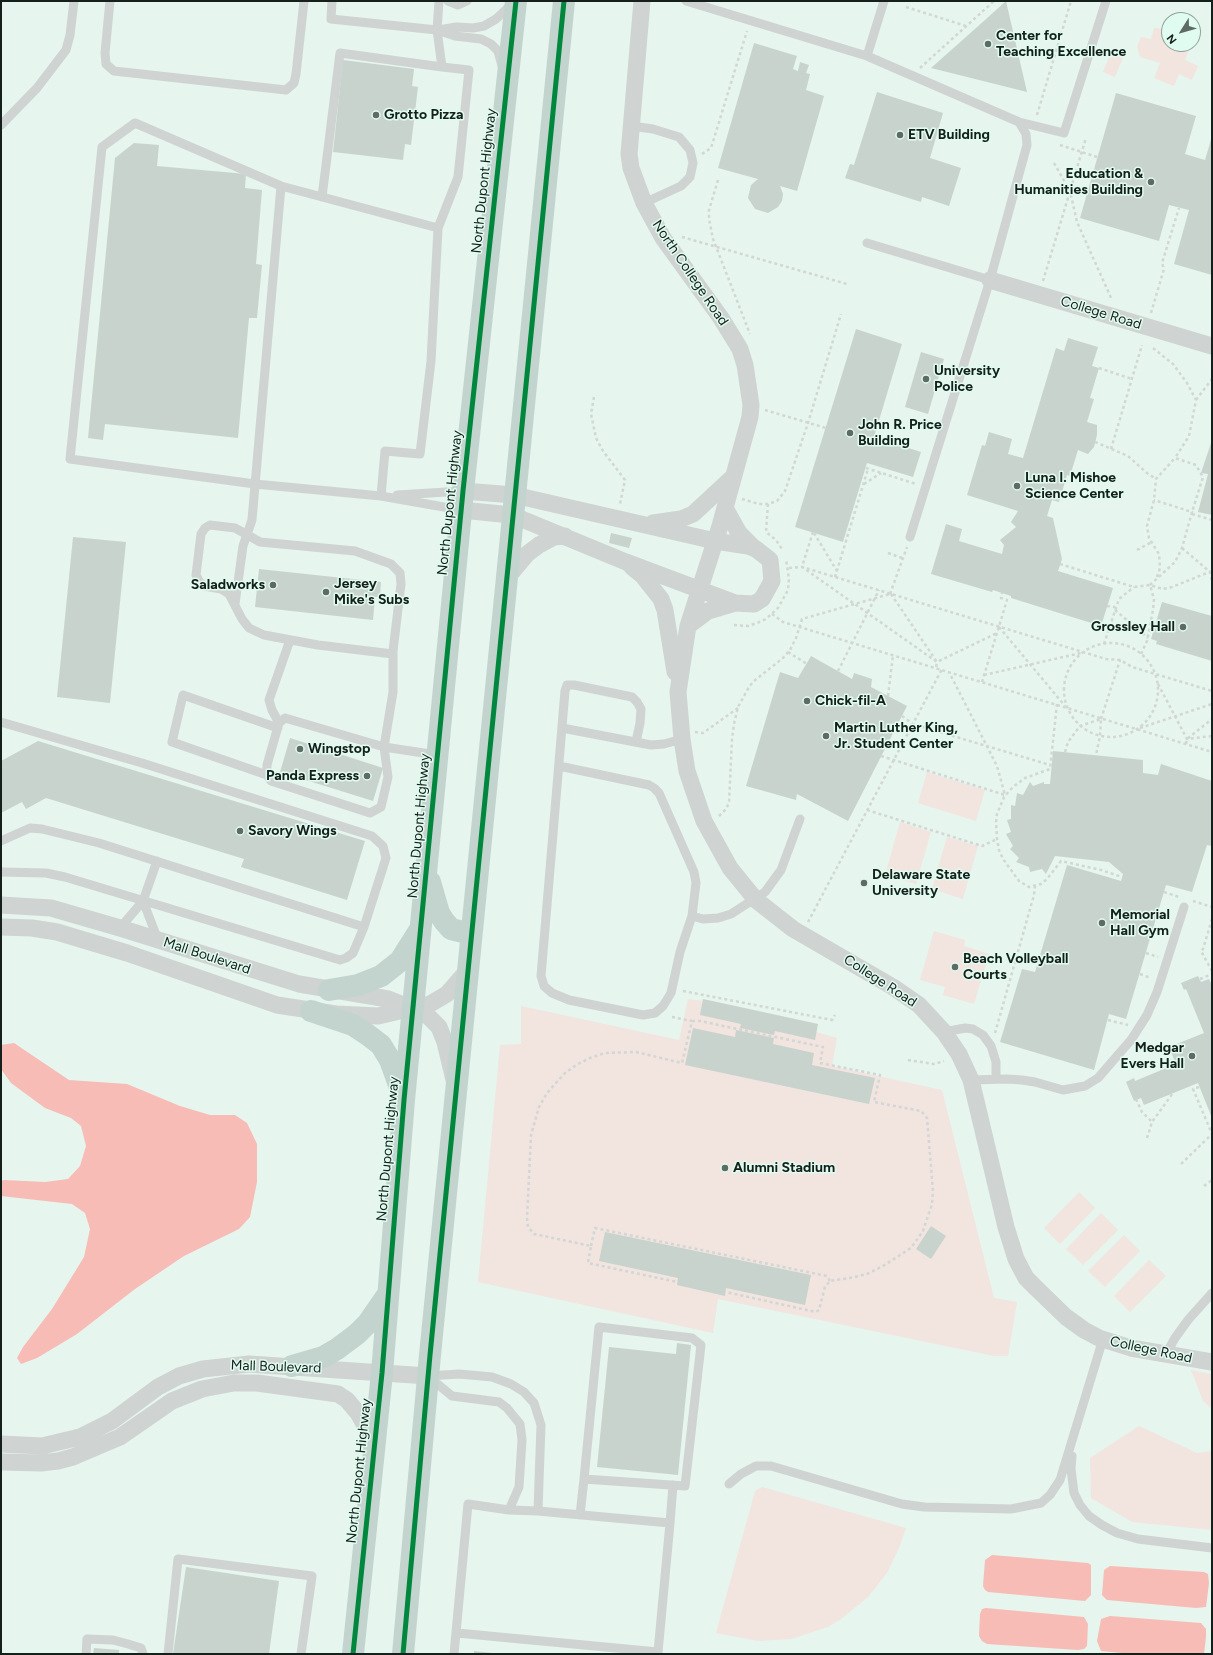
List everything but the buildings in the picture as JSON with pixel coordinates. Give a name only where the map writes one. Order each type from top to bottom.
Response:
[{"type":"highway","name":"North Dupont Highway","points":[[353,1654],[382,1373],[404,1100],[462,501],[515,1]]},
{"type":"highway","points":[[403,1654],[467,971],[564,1]]},
{"type":"highway","points":[[427,869],[439,913],[444,921],[451,929],[471,934]]},
{"type":"highway","points":[[329,990],[358,985],[381,976],[400,961],[421,928]]},
{"type":"highway","points":[[311,1011],[353,1025],[381,1046],[390,1060],[404,1100]]},
{"type":"highway","points":[[292,1366],[323,1357],[337,1350],[368,1323],[388,1293]]},
{"type":"street","name":"North College Road","points":[[642,1],[629,154],[631,168],[644,203],[658,231],[731,333],[740,349],[745,365],[751,405],[750,417],[733,477],[731,503],[715,541]]},
{"type":"street","name":"College Road","points":[[990,280],[1212,346]]},
{"type":"street","points":[[643,525],[681,520],[693,514],[733,477]]},
{"type":"street","points":[[462,501],[513,505],[643,525],[715,541],[748,546],[756,549]]},
{"type":"street","points":[[513,505],[565,536],[626,562],[735,603],[747,605],[754,604],[762,599],[772,581],[770,560],[739,533],[731,503]]},
{"type":"street","points":[[506,579],[527,554],[539,545],[554,538],[565,536]]},
{"type":"street","points":[[699,589],[715,541]]},
{"type":"street","points":[[626,562],[642,575],[661,599],[665,610],[678,692]]},
{"type":"street","name":"College Road","points":[[699,589],[688,626],[678,692],[688,735],[687,771],[704,821],[730,868],[756,900],[793,929],[893,986],[919,1005],[944,1032],[959,1054],[971,1080],[1004,1220],[1016,1259],[1026,1278],[1050,1304],[1084,1330],[1103,1339],[1130,1348],[1212,1362]]},
{"type":"street","points":[[688,626],[708,611],[735,603]]},
{"type":"street","name":"Mall Boulevard","points":[[1,905],[51,908],[285,980],[329,990],[388,1000],[413,1009],[429,1017],[439,1028],[445,1042],[456,1090]]},
{"type":"street","name":"Mall Boulevard","points":[[1,927],[32,928],[64,934],[127,953],[269,1002],[311,1011],[378,1016],[413,1009],[430,1004],[447,994],[467,971]]},
{"type":"street","name":"Mall Boulevard","points":[[1,1444],[42,1446],[80,1437],[112,1421],[158,1387],[191,1372],[235,1365],[292,1366],[428,1376]]},
{"type":"street","name":"Mall Boulevard","points":[[1,1462],[41,1463],[74,1457],[120,1437],[172,1401],[202,1389],[234,1383],[257,1383],[338,1394],[347,1400],[358,1413],[374,1442]]},
{"type":"street","points":[[1,1439],[24,1446]]},
{"type":"lane","points":[[1,125],[37,88],[66,50],[70,35],[74,1]]},
{"type":"lane","points":[[110,1],[105,53],[106,64],[114,71],[286,90],[294,83],[295,79],[304,1]]},
{"type":"lane","points":[[332,1],[331,19],[437,30],[455,36],[480,39],[492,44],[498,51],[501,59],[506,87]]},
{"type":"lane","points":[[439,1],[437,30],[442,67]]},
{"type":"lane","points":[[448,1],[461,2]]},
{"type":"lane","points":[[437,30],[457,26],[473,28],[484,26],[496,19],[515,1]]},
{"type":"lane","points":[[686,1],[867,56],[1020,122],[1064,132],[1106,1]]},
{"type":"lane","points":[[867,56],[884,1]]},
{"type":"lane","points":[[322,197],[340,53],[469,70],[458,177],[438,228],[431,361],[420,454],[385,451],[381,496]]},
{"type":"lane","points":[[908,542],[990,280],[1027,145],[1026,134],[1020,122]]},
{"type":"lane","points":[[438,228],[282,186],[135,123],[102,146],[70,459],[255,484],[381,496],[462,501]]},
{"type":"lane","points":[[631,126],[653,129],[679,137],[686,143],[694,163],[690,177],[681,186],[644,203]]},
{"type":"lane","points":[[235,604],[243,546],[252,520],[282,186]]},
{"type":"lane","points":[[867,243],[990,280]]},
{"type":"lane","points":[[381,496],[462,501]]},
{"type":"lane","points":[[393,654],[290,640],[264,635],[249,628],[242,619],[229,594],[220,589],[204,586],[198,581],[196,575],[201,534],[205,528],[210,525],[235,528],[247,533],[260,542],[355,551],[391,564],[400,573],[393,654],[393,692],[384,746],[388,777],[381,807],[370,812],[271,781],[267,775],[267,765],[279,725],[285,718],[384,746],[438,755]]},
{"type":"lane","points":[[279,725],[269,700],[290,640]]},
{"type":"lane","points":[[559,766],[649,785],[654,788],[658,793],[694,872],[696,883],[692,916],[680,952],[671,993],[663,1006],[655,1013],[642,1015],[569,1000],[552,993],[544,986],[541,976],[565,691],[568,685],[574,684],[632,697],[638,702],[641,709],[641,716],[636,742]]},
{"type":"lane","points":[[267,775],[172,742],[183,695],[279,725]]},
{"type":"lane","points":[[1,722],[142,763],[372,836],[383,846],[386,858],[364,927],[352,953],[346,958],[340,960],[59,875],[46,873],[1,872]]},
{"type":"lane","points":[[562,728],[651,745],[664,744],[688,735]]},
{"type":"lane","points":[[692,916],[703,919],[718,918],[731,914],[756,900],[773,883],[781,870],[800,819]]},
{"type":"lane","points":[[1,841],[30,828],[42,829],[99,843],[364,927]]},
{"type":"lane","points":[[120,928],[143,901],[157,861]]},
{"type":"lane","points":[[143,901],[158,940]]},
{"type":"lane","points":[[971,1080],[996,1079],[1035,1082],[1063,1090],[1085,1086],[1098,1078],[1112,1063],[1147,1015],[1157,992],[1184,907]]},
{"type":"lane","points":[[944,1032],[965,1028],[973,1029],[983,1035],[991,1046],[996,1062],[996,1079]]},
{"type":"lane","points":[[1166,1354],[1188,1320],[1212,1293]]},
{"type":"lane","points":[[580,1515],[599,1326],[692,1338],[701,1345],[685,1486],[584,1479]]},
{"type":"lane","points":[[728,1484],[741,1474],[756,1466],[770,1466],[902,1504],[1011,1509],[1028,1507],[1041,1503],[1050,1495],[1060,1480],[1103,1339]]},
{"type":"lane","points":[[428,1376],[459,1374],[492,1377],[510,1384],[524,1392],[534,1403],[541,1425],[538,1511]]},
{"type":"lane","points":[[428,1376],[452,1396],[499,1402],[507,1408],[520,1424],[522,1440],[519,1487],[509,1510]]},
{"type":"lane","points":[[1075,1434],[1071,1482],[1074,1493],[1080,1505],[1089,1516],[1117,1533],[1138,1539],[1212,1548]]},
{"type":"lane","points":[[457,1633],[658,1653],[673,1485]]},
{"type":"lane","points":[[454,1654],[468,1504],[509,1510],[538,1511],[670,1523]]},
{"type":"lane","points":[[168,1654],[178,1559],[312,1576],[301,1654]]},
{"type":"lane","points":[[86,1654],[87,1639],[113,1640],[128,1644],[141,1648],[143,1654]]},
{"type":"path","points":[[920,68],[994,1]]},
{"type":"path","points":[[1037,115],[1071,1]]},
{"type":"path","points":[[906,8],[966,26]]},
{"type":"path","points":[[703,158],[702,153],[711,148],[748,29]]},
{"type":"path","points":[[1043,281],[1086,138]]},
{"type":"path","points":[[1060,146],[1097,157]]},
{"type":"path","points":[[1054,163],[1070,191],[1077,222],[1120,319]]},
{"type":"path","points":[[718,180],[709,210],[709,219],[716,246],[751,336]]},
{"type":"path","points":[[1151,314],[1164,269],[1162,263],[1179,208]]},
{"type":"path","points":[[658,231],[716,246],[847,284]]},
{"type":"path","points":[[731,503],[768,504],[777,501],[785,491],[808,423],[841,314]]},
{"type":"path","points":[[1112,449],[1142,345]]},
{"type":"path","points":[[1153,348],[1173,364],[1187,383],[1196,400],[1196,408],[1189,436],[1175,458],[1156,479],[1154,500],[1147,526],[1152,542],[1159,554],[1160,568],[1157,577]]},
{"type":"path","points":[[1099,368],[1132,379]]},
{"type":"path","points":[[1196,400],[1212,378]]},
{"type":"path","points":[[594,397],[591,414],[596,438],[603,451],[625,480],[620,506]]},
{"type":"path","points":[[765,405],[764,409],[826,428]]},
{"type":"path","points":[[1095,442],[1128,456],[1156,479]]},
{"type":"path","points":[[1150,586],[1157,577],[1175,562],[1182,548],[1203,477],[1196,465],[1175,458]]},
{"type":"path","points":[[835,577],[867,469],[916,484]]},
{"type":"path","points":[[863,485],[880,473]]},
{"type":"path","points":[[1154,500],[1212,520]]},
{"type":"path","points":[[766,532],[768,504]]},
{"type":"path","points":[[802,567],[813,532],[837,572]]},
{"type":"path","points":[[890,594],[908,542]]},
{"type":"path","points":[[1137,550],[1152,542]]},
{"type":"path","points":[[1182,548],[1211,571],[1212,581]]},
{"type":"path","points":[[888,553],[902,558]]},
{"type":"path","points":[[1060,564],[1134,587],[1150,586],[1163,589],[1172,587],[1211,571]]},
{"type":"path","points":[[802,567],[937,662]]},
{"type":"path","points":[[789,568],[802,567],[1106,659],[1120,660],[1132,667],[1212,691]]},
{"type":"path","points":[[1141,654],[1148,638],[1154,604],[1150,586]]},
{"type":"path","points":[[1104,644],[1119,600],[1134,587]]},
{"type":"path","points":[[838,671],[879,590]]},
{"type":"path","points":[[982,682],[1007,600],[1001,598],[1002,593]]},
{"type":"path","points":[[717,818],[726,809],[729,803],[732,739],[738,708],[754,681],[788,652],[796,638],[802,619],[890,594]]},
{"type":"path","points":[[890,594],[937,662],[936,668]]},
{"type":"path","points":[[1107,606],[1115,609],[1148,638]]},
{"type":"path","points":[[772,614],[783,622],[1212,752]]},
{"type":"path","points":[[999,626],[1067,708],[1080,726],[1092,734],[1119,737],[1212,704]]},
{"type":"path","points":[[937,662],[997,632]]},
{"type":"path","points":[[1067,708],[1063,689],[1064,680],[1072,663],[1083,652],[1093,646],[1104,644],[1121,644],[1141,654],[1150,665],[1157,682],[1187,739],[1186,744]]},
{"type":"path","points":[[788,652],[807,664]]},
{"type":"path","points":[[984,675],[1083,652]]},
{"type":"path","points":[[888,696],[893,655]]},
{"type":"path","points":[[1096,755],[1100,736],[1101,719],[1120,660]]},
{"type":"path","points":[[806,924],[942,669]]},
{"type":"path","points":[[881,756],[1005,795],[1001,776],[948,672]]},
{"type":"path","points":[[1138,729],[1154,709],[1157,696],[1157,682]]},
{"type":"path","points":[[1057,704],[1050,769],[1025,778],[1007,792],[997,814],[997,839],[1003,859],[1019,881],[1029,887],[1035,886],[1047,879],[1061,861],[1101,870],[1122,877]]},
{"type":"path","points":[[688,735],[704,733],[738,708]]},
{"type":"path","points":[[902,716],[913,724],[1051,765]]},
{"type":"path","points":[[1065,752],[1068,742],[1080,726],[1101,719]]},
{"type":"path","points":[[1187,739],[1212,719]]},
{"type":"path","points":[[1187,739],[1212,736]]},
{"type":"path","points":[[866,810],[982,846],[997,839]]},
{"type":"path","points":[[995,1033],[1034,895],[1035,886]]},
{"type":"path","points":[[1200,979],[1212,973],[1201,950],[1203,949],[1212,919]]},
{"type":"path","points":[[683,991],[832,1020],[835,1014]]},
{"type":"path","points":[[672,1017],[700,1021],[823,1047],[820,1063],[880,1075],[874,1102],[920,1111],[927,1118],[933,1191],[929,1218],[923,1231],[911,1248],[883,1266],[856,1277],[830,1281],[824,1287],[819,1310],[816,1312],[726,1292]]},
{"type":"path","points":[[1108,1020],[1138,1028]]},
{"type":"path","points":[[592,1246],[534,1234],[528,1227],[527,1219],[531,1135],[539,1107],[547,1093],[564,1074],[576,1065],[597,1055],[605,1053],[630,1052],[682,1063],[692,1021]]},
{"type":"path","points":[[908,1060],[934,1064],[944,1062]]},
{"type":"path","points":[[1181,1164],[1212,1134],[1193,1089],[1199,1087]]},
{"type":"path","points":[[1147,1138],[1152,1122],[1173,1093]]},
{"type":"path","points":[[1136,1100],[1142,1112],[1152,1122]]},
{"type":"path","points":[[1204,1186],[1212,1180]]},
{"type":"path","points":[[677,1282],[588,1263],[595,1228],[827,1276],[830,1281]]},
{"type":"shaded area","points":[[1154,28],[1161,28],[1161,52],[1188,52],[1185,60],[1198,66],[1192,80],[1179,74],[1174,86],[1154,78],[1160,63],[1140,57],[1137,47],[1141,37],[1151,39]]},
{"type":"shaded area","points":[[1113,48],[1125,53],[1115,77],[1103,72]]},
{"type":"shaded area","points":[[927,772],[985,790],[976,821],[918,803]]},
{"type":"shaded area","points":[[900,822],[931,832],[916,884],[885,875]]},
{"type":"shaded area","points":[[947,837],[978,846],[963,899],[932,889]]},
{"type":"shaded area","name":"Beach Volleyball Courts","points":[[934,931],[965,940],[964,946],[989,954],[974,1004],[943,995],[945,987],[920,980]]},
{"type":"shaded area","points":[[688,999],[702,1001],[703,999],[818,1024],[816,1032],[837,1038],[832,1066],[942,1090],[994,1298],[1017,1302],[1008,1356],[994,1356],[718,1299],[713,1333],[478,1282],[500,1045],[521,1044],[521,1006],[679,1040]]},
{"type":"shaded area","points":[[14,1043],[69,1080],[127,1084],[180,1106],[210,1115],[235,1115],[247,1123],[257,1144],[257,1182],[250,1217],[239,1229],[184,1256],[135,1289],[77,1334],[37,1358],[21,1364],[17,1358],[23,1347],[52,1309],[84,1257],[90,1229],[85,1213],[72,1204],[1,1196],[1,1181],[4,1180],[45,1182],[68,1179],[80,1166],[86,1146],[81,1126],[71,1118],[45,1108],[11,1083],[1,1069],[1,1045]]},
{"type":"shaded area","points":[[1079,1192],[1095,1208],[1060,1244],[1044,1228]]},
{"type":"shaded area","points":[[1101,1213],[1118,1230],[1083,1265],[1066,1249]]},
{"type":"shaded area","points":[[1124,1235],[1140,1251],[1105,1287],[1088,1271]]},
{"type":"shaded area","points":[[1149,1260],[1166,1276],[1130,1312],[1114,1296]]},
{"type":"shaded area","points":[[1191,1370],[1212,1374],[1212,1409],[1203,1401]]},
{"type":"shaded area","points":[[1139,1426],[1197,1453],[1212,1451],[1212,1530],[1132,1522],[1091,1498],[1090,1458]]},
{"type":"shaded area","points":[[762,1487],[906,1528],[899,1548],[887,1573],[868,1597],[841,1619],[828,1627],[791,1639],[758,1641],[716,1633],[755,1491]]},
{"type":"shaded area","points":[[992,1555],[1088,1563],[1091,1565],[1091,1595],[1085,1601],[988,1592],[983,1586],[985,1560]]},
{"type":"shaded area","points":[[1110,1566],[1204,1572],[1208,1574],[1209,1583],[1206,1607],[1196,1608],[1107,1600],[1102,1595],[1104,1570]]},
{"type":"shaded area","points":[[986,1608],[1084,1617],[1088,1624],[1087,1646],[1084,1649],[1078,1650],[987,1644],[982,1641],[979,1636],[980,1614],[982,1609]]},
{"type":"shaded area","points":[[1110,1616],[1201,1623],[1206,1629],[1204,1654],[1132,1654],[1101,1651],[1097,1641],[1101,1619]]},
{"type":"cycle path","points":[[353,1654],[382,1373],[404,1100],[463,491],[516,1]]},
{"type":"cycle path","points":[[403,1654],[430,1355],[564,1]]},
{"type":"place","name":"Center for Teaching Excellence","points":[[988,44]]},
{"type":"place","name":"Grotto Pizza","points":[[376,115]]},
{"type":"place","name":"ETV Building","points":[[900,135]]},
{"type":"place","name":"Education & Humanities Building","points":[[1151,182]]},
{"type":"place","name":"University Police","points":[[926,379]]},
{"type":"place","name":"John R. Price Building","points":[[850,433]]},
{"type":"place","name":"Luna I. Mishoe Science Center","points":[[1017,486]]},
{"type":"place","name":"Saladworks","points":[[273,585]]},
{"type":"place","name":"Jersey Mike's Subs","points":[[326,592]]},
{"type":"place","name":"Grossley Hall","points":[[1183,627]]},
{"type":"place","name":"Chick-fil-A","points":[[807,701]]},
{"type":"place","name":"Martin Luther King, Jr. Student Center","points":[[826,736]]},
{"type":"place","name":"Wingstop","points":[[300,749]]},
{"type":"place","name":"Panda Express","points":[[367,776]]},
{"type":"place","name":"Savory Wings","points":[[240,831]]},
{"type":"place","name":"Delaware State University","points":[[864,883]]},
{"type":"place","name":"Memorial Hall Gym","points":[[1102,923]]},
{"type":"place","name":"Beach Volleyball Courts","points":[[955,967]]},
{"type":"place","name":"Medgar Evers Hall","points":[[1192,1056]]},
{"type":"place","name":"Alumni Stadium","points":[[725,1168]]}]
